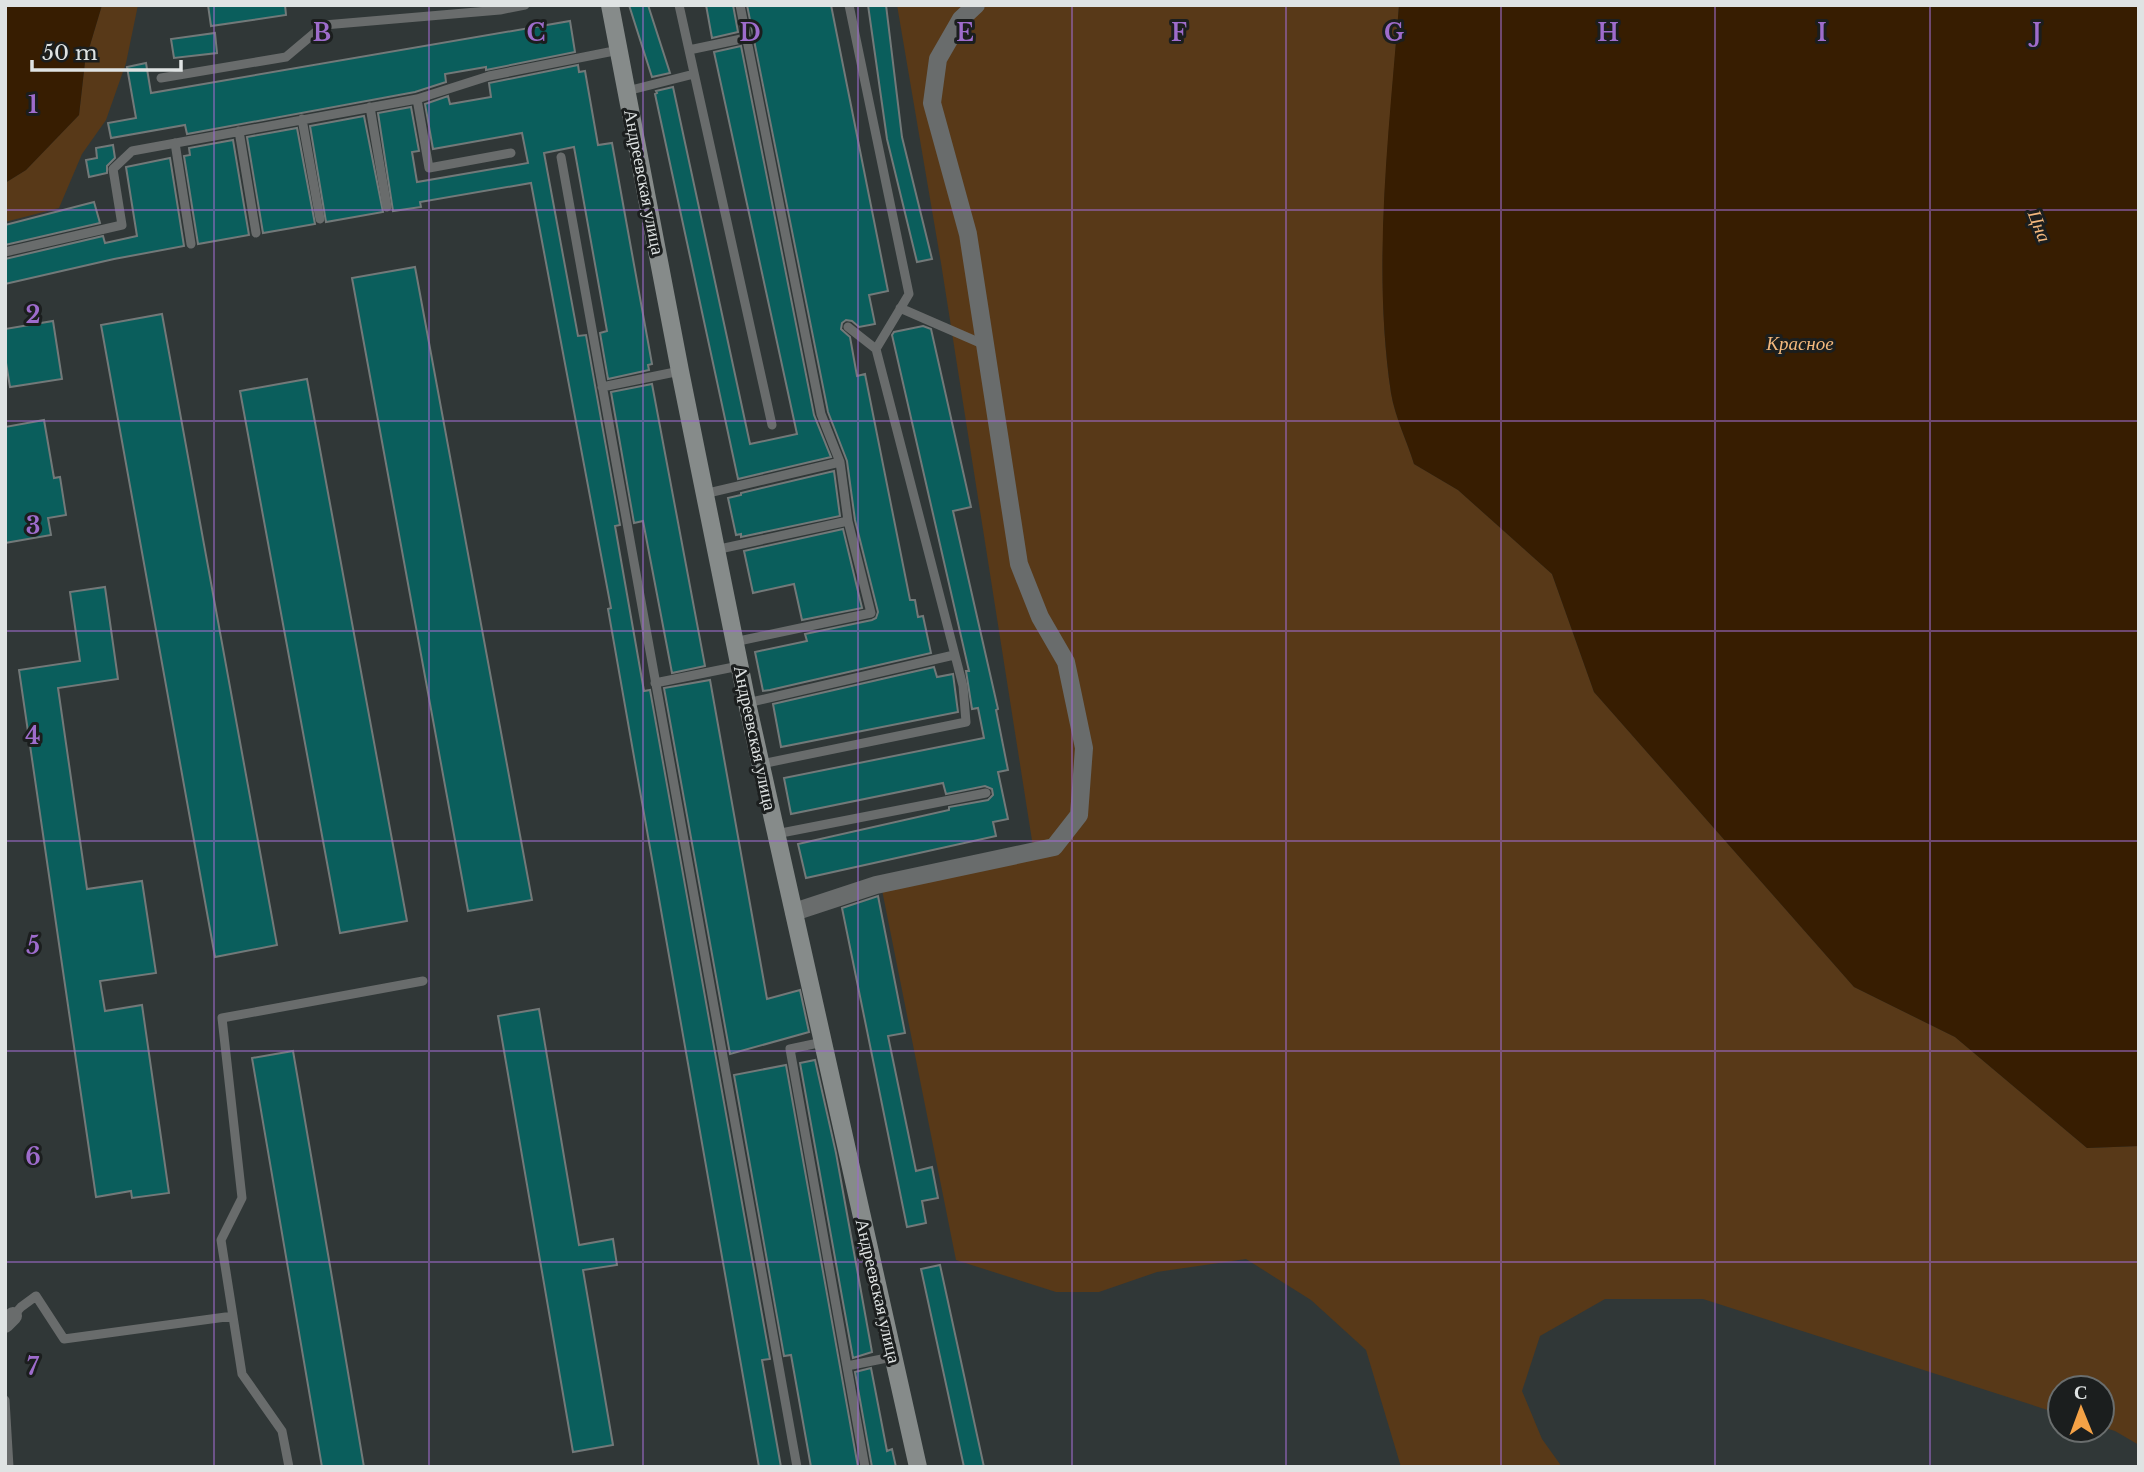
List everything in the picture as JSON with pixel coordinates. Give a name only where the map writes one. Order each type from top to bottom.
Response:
[{"type":"street","name":"Андреевская улица","points":[[610,5],[739,666],[918,1467]]},
{"type":"street","points":[[794,912],[876,885],[1054,847],[1079,815],[1084,748],[1066,662],[1040,617],[1019,564],[968,234],[932,103],[938,59],[961,19],[976,5]]},
{"type":"lane","points":[[161,78],[286,57],[324,25],[500,10],[525,5]]},
{"type":"lane","points":[[679,5],[772,425]]},
{"type":"lane","points":[[734,642],[871,613],[848,521],[840,462],[821,414],[740,5]]},
{"type":"lane","points":[[849,5],[909,294],[876,349]]},
{"type":"lane","points":[[689,50],[746,38]]},
{"type":"lane","points":[[5,252],[122,225],[113,169],[132,151],[417,99],[489,76],[619,50]]},
{"type":"lane","points":[[628,91],[694,74]]},
{"type":"lane","points":[[417,99],[429,168],[511,153]]},
{"type":"lane","points":[[370,107],[387,207]]},
{"type":"lane","points":[[302,120],[320,219]]},
{"type":"lane","points":[[239,131],[256,233]]},
{"type":"lane","points":[[175,143],[191,244]]},
{"type":"lane","points":[[561,157],[797,1467]]},
{"type":"lane","points":[[900,307],[985,345]]},
{"type":"lane","points":[[761,764],[966,722],[963,686],[876,349],[848,327]]},
{"type":"lane","points":[[602,387],[680,371]]},
{"type":"lane","points":[[704,494],[840,462]]},
{"type":"lane","points":[[715,550],[848,521]]},
{"type":"lane","points":[[747,703],[954,655]]},
{"type":"lane","points":[[656,683],[739,666]]},
{"type":"lane","points":[[776,834],[986,793]]},
{"type":"lane","points":[[289,1467],[282,1431],[242,1374],[221,1240],[242,1198],[222,1018],[423,981]]},
{"type":"lane","points":[[823,1042],[790,1049],[865,1467]]},
{"type":"lane","points":[[9,1320],[36,1296],[64,1339],[233,1316]]},
{"type":"lane","points":[[847,1366],[892,1357]]},
{"type":"lane","points":[[5,1400],[9,1467]]},
{"type":"shaded area","points":[[102,5],[138,5],[126,63],[106,120],[82,154],[59,208],[5,222],[5,183],[26,170],[79,115],[85,62]]},
{"type":"shaded area","points":[[897,5],[1399,5],[1385,199],[1383,296],[1391,393],[1414,464],[1458,490],[1552,574],[1594,692],[1854,987],[1955,1037],[2087,1148],[2139,1146],[2139,1445],[2116,1432],[2116,1374],[2046,1374],[2046,1409],[1703,1299],[1605,1299],[1540,1336],[1522,1391],[1542,1439],[1562,1467],[1401,1467],[1366,1350],[1311,1300],[1246,1259],[1157,1272],[1099,1292],[1056,1292],[956,1260],[882,890],[1034,853],[941,263]]},
{"type":"water","points":[[5,5],[102,5],[85,62],[79,115],[26,170],[5,183]]},
{"type":"water","name":"Красное","points":[[1399,5],[2139,5],[2139,1146],[2087,1148],[1955,1037],[1854,987],[1594,692],[1552,574],[1458,490],[1414,464],[1391,393],[1383,296],[1384,199]]},
{"type":"building","points":[[208,5],[285,5],[286,15],[211,26]]},
{"type":"building","points":[[629,5],[648,5],[670,73],[652,77]]},
{"type":"building","points":[[706,5],[733,5],[738,32],[712,38]]},
{"type":"building","points":[[747,5],[831,5],[888,291],[869,295],[875,324],[859,327],[846,320],[841,329],[850,337],[857,376],[865,374],[910,600],[915,600],[918,617],[923,616],[931,653],[763,691],[755,652],[807,641],[805,634],[872,620],[878,612],[855,520],[847,461],[828,412]]},
{"type":"building","points":[[868,5],[886,5],[902,137],[932,259],[917,262],[887,139]]},
{"type":"building","points":[[570,21],[575,52],[486,70],[486,67],[445,74],[446,82],[415,92],[187,134],[185,125],[111,138],[108,123],[136,118],[127,67],[146,63],[151,93]]},
{"type":"building","points":[[215,33],[217,53],[174,58],[171,39]]},
{"type":"building","points":[[741,46],[814,415],[831,457],[738,479],[655,94],[656,91],[673,87],[750,444],[797,434],[714,52]]},
{"type":"building","points":[[578,65],[579,72],[585,71],[598,145],[612,143],[652,364],[648,365],[649,370],[608,379],[600,333],[607,331],[574,147],[544,153],[578,336],[586,335],[620,525],[615,526],[644,691],[650,690],[770,1359],[762,1360],[781,1467],[759,1467],[608,609],[611,608],[531,183],[420,202],[421,207],[393,211],[378,113],[411,107],[419,151],[412,152],[417,182],[528,163],[522,133],[433,149],[425,104],[448,96],[450,104],[491,97],[489,83]]},
{"type":"building","points":[[364,116],[383,212],[326,222],[310,126]]},
{"type":"building","points":[[297,128],[315,224],[263,233],[247,137]]},
{"type":"building","points":[[233,140],[249,235],[198,244],[184,156],[190,155],[189,148]]},
{"type":"building","points":[[113,145],[115,158],[107,166],[107,173],[89,177],[86,160],[97,158],[96,148]]},
{"type":"building","points":[[170,158],[184,246],[5,284],[5,259],[103,236],[105,243],[137,236],[126,167]]},
{"type":"building","points":[[94,202],[100,223],[5,245],[5,225]]},
{"type":"building","points":[[415,267],[532,900],[468,911],[352,278]]},
{"type":"building","points":[[162,314],[277,945],[215,957],[101,325]]},
{"type":"building","points":[[53,321],[62,379],[10,387],[5,357],[5,329]]},
{"type":"building","points":[[923,326],[931,329],[971,507],[953,511],[998,709],[996,710],[1008,770],[998,772],[1008,819],[993,822],[996,836],[806,878],[798,844],[949,810],[949,807],[988,800],[993,795],[992,789],[985,786],[946,794],[943,783],[791,814],[784,778],[984,738],[978,708],[972,709],[966,671],[969,671],[892,335],[894,332]]},
{"type":"building","points":[[307,379],[407,921],[340,933],[240,391]]},
{"type":"building","points":[[652,384],[705,666],[672,673],[643,521],[634,523],[611,392]]},
{"type":"building","points":[[44,420],[54,478],[60,477],[66,515],[48,518],[51,535],[5,543],[5,427]]},
{"type":"building","points":[[834,471],[840,516],[741,537],[741,534],[736,535],[728,498]]},
{"type":"building","points":[[843,529],[862,608],[802,620],[794,584],[753,593],[744,551]]},
{"type":"building","points":[[105,587],[118,679],[58,688],[87,889],[142,881],[156,973],[100,981],[105,1011],[142,1005],[169,1193],[132,1198],[131,1191],[96,1197],[19,670],[80,661],[70,592]]},
{"type":"building","points":[[934,667],[937,677],[953,674],[958,712],[781,747],[773,704]]},
{"type":"building","points":[[710,680],[767,999],[800,990],[809,1032],[730,1054],[664,688]]},
{"type":"building","points":[[878,896],[905,1033],[888,1036],[916,1171],[932,1167],[938,1198],[922,1201],[926,1223],[907,1227],[842,908]]},
{"type":"building","points":[[539,1009],[579,1245],[613,1239],[617,1265],[583,1270],[613,1445],[573,1452],[498,1016]]},
{"type":"building","points":[[293,1051],[364,1467],[322,1467],[252,1058]]},
{"type":"building","points":[[815,1060],[836,1153],[872,1352],[853,1358],[800,1063]]},
{"type":"building","points":[[786,1065],[858,1467],[811,1467],[791,1355],[784,1356],[734,1075]]},
{"type":"building","points":[[940,1265],[984,1467],[964,1467],[921,1269]]},
{"type":"building","points":[[871,1368],[887,1451],[892,1449],[896,1467],[872,1467],[855,1372]]},
{"type":"water label","name":"Цна","points":[[2040,226]]}]
